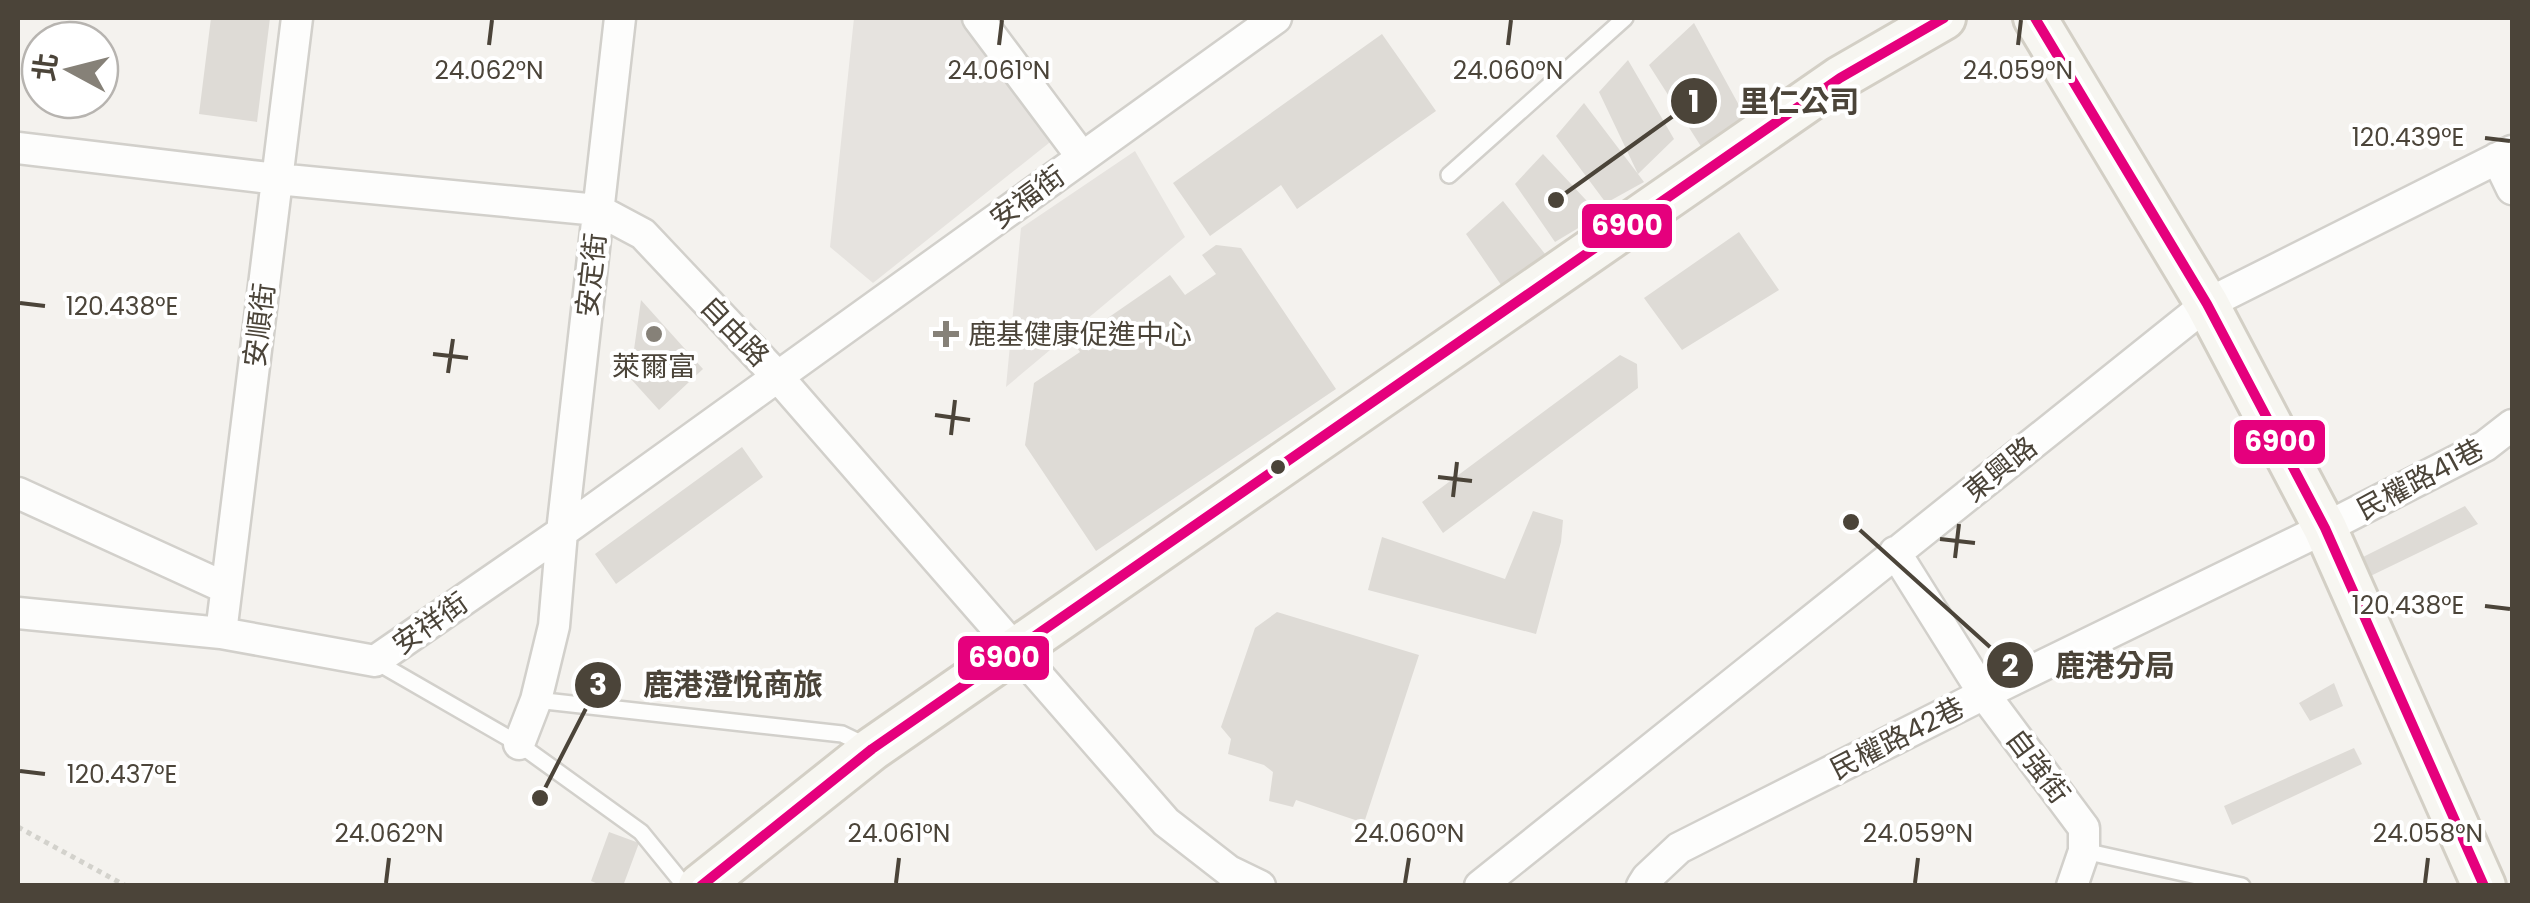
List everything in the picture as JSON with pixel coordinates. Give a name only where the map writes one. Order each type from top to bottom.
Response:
[{"type":"main road","points":[[700,886],[872,748],[1840,78],[1944,18]]},
{"type":"main road","points":[[2035,18],[2207,304],[2325,528],[2483,885]]},
{"type":"street","name":"安順街","points":[[221,633],[297,18]]},
{"type":"street","name":"安定街","points":[[519,744],[536,700],[554,626],[620,18]]},
{"type":"street","points":[[978,18],[1082,157]]},
{"type":"street","name":"安福街","points":[[778,376],[1276,18]]},
{"type":"street","name":"自由路","points":[[18,148],[277,179],[598,210],[643,234],[778,376],[1166,822],[1228,871],[1260,886]]},
{"type":"street","points":[[2505,154],[2512,189]]},
{"type":"street","name":"東興路","points":[[1480,886],[2207,304],[2505,154]]},
{"type":"street","name":"安祥街","points":[[18,612],[221,633],[375,661],[778,376]]},
{"type":"street","name":"民權路41巷","points":[[2325,528],[2485,446],[2512,425]]},
{"type":"street","points":[[18,493],[226,588]]},
{"type":"street","name":"民權路42巷","points":[[1642,886],[1679,848],[2325,528]]},
{"type":"street","name":"自強街","points":[[1895,552],[1984,694],[2084,828],[2084,850]]},
{"type":"street","points":[[2072,886],[2084,850]]},
{"type":"lane","points":[[1449,175],[1625,18]]},
{"type":"lane","points":[[375,661],[519,744],[642,832],[685,886]]},
{"type":"lane","points":[[536,700],[842,734],[872,748]]},
{"type":"lane","points":[[2084,850],[2242,886]]},
{"type":"path","points":[[18,827],[126,886]]},
{"type":"shaded area","points":[[854,18],[963,18],[1059,135],[873,283],[830,247]]},
{"type":"shaded area","points":[[1135,151],[1185,237],[1006,387],[1021,228]]},
{"type":"building","points":[[211,18],[270,18],[257,122],[199,114]]},
{"type":"building","points":[[1694,23],[1746,118],[1702,148],[1649,65]]},
{"type":"building","points":[[1382,34],[1436,111],[1297,209],[1281,185],[1210,236],[1173,183]]},
{"type":"building","points":[[1628,60],[1674,139],[1638,174],[1599,92]]},
{"type":"building","points":[[1584,103],[1644,182],[1606,203],[1556,136]]},
{"type":"building","points":[[1543,154],[1600,215],[1555,242],[1515,184]]},
{"type":"building","points":[[1503,201],[1553,264],[1508,295],[1466,234]]},
{"type":"building","points":[[1739,232],[1779,290],[1682,350],[1644,298]]},
{"type":"building","points":[[1216,245],[1241,248],[1336,389],[1096,551],[1025,445],[1034,383],[1080,352],[1073,342],[1170,275],[1185,295],[1216,274],[1202,255]]},
{"type":"building","name":"萊爾富","points":[[641,300],[703,369],[659,410],[630,378]]},
{"type":"building","points":[[1620,355],[1637,364],[1638,388],[1443,533],[1422,502]]},
{"type":"building","points":[[742,447],[763,477],[616,584],[595,554]]},
{"type":"building","points":[[2465,506],[2478,524],[2356,583],[2349,564]]},
{"type":"building","points":[[1533,511],[1563,520],[1561,542],[1536,634],[1368,590],[1382,537],[1505,579]]},
{"type":"building","points":[[1277,612],[1419,655],[1364,823],[1296,800],[1293,807],[1269,801],[1273,772],[1264,765],[1228,754],[1231,739],[1221,727],[1255,628]]},
{"type":"building","points":[[2334,683],[2343,706],[2310,721],[2299,703]]},
{"type":"building","points":[[2354,748],[2362,764],[2232,825],[2224,806]]},
{"type":"building","points":[[609,832],[639,843],[623,886],[603,886],[591,881]]},
{"type":"transit line","name":"6900","points":[[701,886],[872,749],[1840,78],[1944,18]]},
{"type":"transit line","name":"6900","points":[[2035,18],[2207,304],[2325,528],[2484,886]]},
{"type":"place","name":"里仁公司","points":[[1556,200]]},
{"type":"place","name":"萊爾富","points":[[654,334]]},
{"type":"place","name":"鹿基健康促進中心","points":[[946,334]]},
{"type":"place","name":"鹿港分局","points":[[1851,522]]},
{"type":"place","name":"鹿港澄悅商旅","points":[[540,798]]}]
